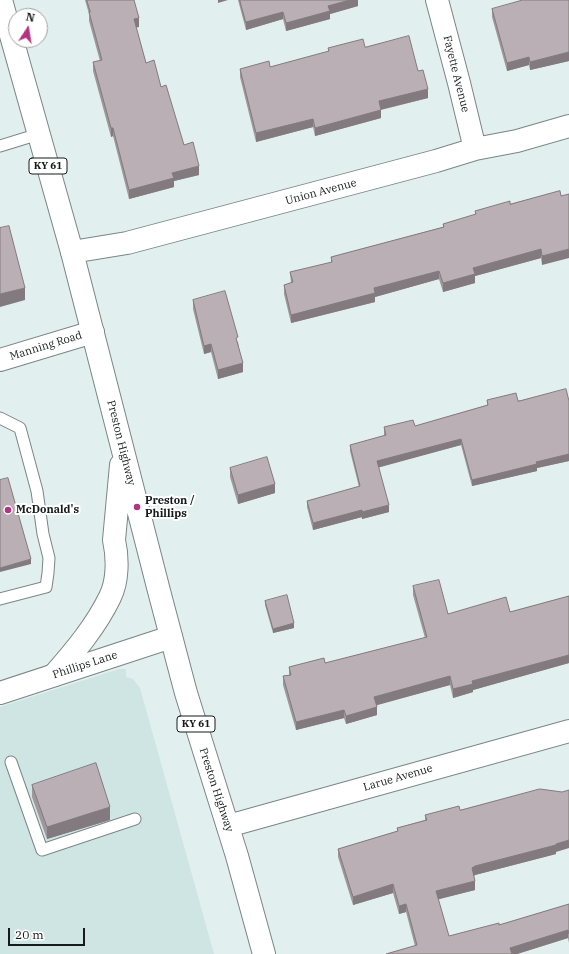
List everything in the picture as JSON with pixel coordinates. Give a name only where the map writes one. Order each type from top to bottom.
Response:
[{"type":"main road","name":"Preston Highway","points":[[1,0],[72,252],[186,693],[237,856],[264,954]]},
{"type":"main road","name":"Fayette Avenue","points":[[437,0],[475,149]]},
{"type":"main road","name":"Union Avenue","points":[[72,252],[126,243],[436,162],[475,149],[516,141],[569,126]]},
{"type":"main road","name":"Manning Road","points":[[0,360],[93,332]]},
{"type":"main road","points":[[54,675],[83,642],[110,596],[116,574],[116,551],[114,540],[122,448]]},
{"type":"main road","name":"Phillips Lane","points":[[0,694],[171,637]]},
{"type":"main road","name":"Larue Avenue","points":[[228,826],[569,731]]},
{"type":"lane","points":[[0,146],[39,134]]},
{"type":"lane","points":[[0,418],[20,428],[37,490],[43,534],[49,558],[46,586],[0,599]]},
{"type":"lane","points":[[11,762],[42,850],[134,819]]},
{"type":"shaded area","points":[[119,669],[126,669],[126,677],[133,679],[140,688],[214,954],[0,954],[0,707]]},
{"type":"building","points":[[87,0],[134,0],[139,18],[134,19],[146,63],[154,60],[161,87],[166,85],[184,145],[193,142],[199,166],[172,173],[174,178],[129,190],[113,128],[111,128],[93,62],[102,60]]},
{"type":"building","points":[[240,0],[350,0],[328,6],[330,11],[286,23],[283,12],[246,22]]},
{"type":"building","points":[[523,0],[569,0],[569,52],[530,62],[529,57],[507,63],[492,9]]},
{"type":"building","points":[[409,36],[418,71],[423,70],[428,89],[379,101],[381,110],[315,128],[313,119],[256,133],[240,69],[269,61],[270,67],[329,51],[328,48],[363,39],[365,47]]},
{"type":"building","points":[[560,191],[561,196],[569,194],[569,249],[542,256],[541,249],[473,268],[475,274],[443,283],[439,271],[374,288],[375,293],[291,315],[284,285],[293,282],[290,272],[332,262],[331,257],[444,227],[443,224],[476,214],[475,211],[510,201],[510,204]]},
{"type":"building","points":[[9,226],[25,288],[0,294],[0,228]]},
{"type":"building","points":[[225,291],[238,337],[236,338],[243,363],[218,370],[211,344],[204,346],[193,300]]},
{"type":"building","points":[[566,389],[569,401],[569,454],[536,462],[537,464],[472,480],[461,439],[377,461],[389,505],[362,512],[362,510],[313,523],[307,501],[360,486],[350,445],[386,435],[384,427],[413,420],[415,426],[488,405],[487,400],[516,393],[518,401]]},
{"type":"building","points":[[267,457],[275,484],[238,495],[230,468]]},
{"type":"building","name":"McDonald's","points":[[8,478],[31,559],[0,568],[0,480]]},
{"type":"building","points":[[439,580],[448,614],[506,597],[510,612],[569,596],[569,655],[472,681],[473,684],[453,689],[450,676],[374,697],[377,707],[346,716],[344,710],[296,722],[283,676],[291,675],[289,667],[324,658],[325,663],[427,637],[413,586]]},
{"type":"building","points":[[287,595],[294,623],[273,629],[265,601]]},
{"type":"building","points":[[96,763],[110,807],[47,827],[32,785]]},
{"type":"building","points":[[540,789],[562,792],[569,790],[569,840],[556,845],[475,866],[472,868],[475,881],[436,891],[449,936],[499,923],[499,925],[569,904],[569,934],[568,930],[510,948],[512,954],[386,954],[417,945],[406,904],[399,906],[393,884],[353,897],[338,849],[398,831],[397,828],[427,820],[425,815],[459,806],[460,810]]},
{"type":"place","name":"Preston / Phillips","points":[[137,507]]},
{"type":"place","name":"McDonald's","points":[[8,510]]}]
